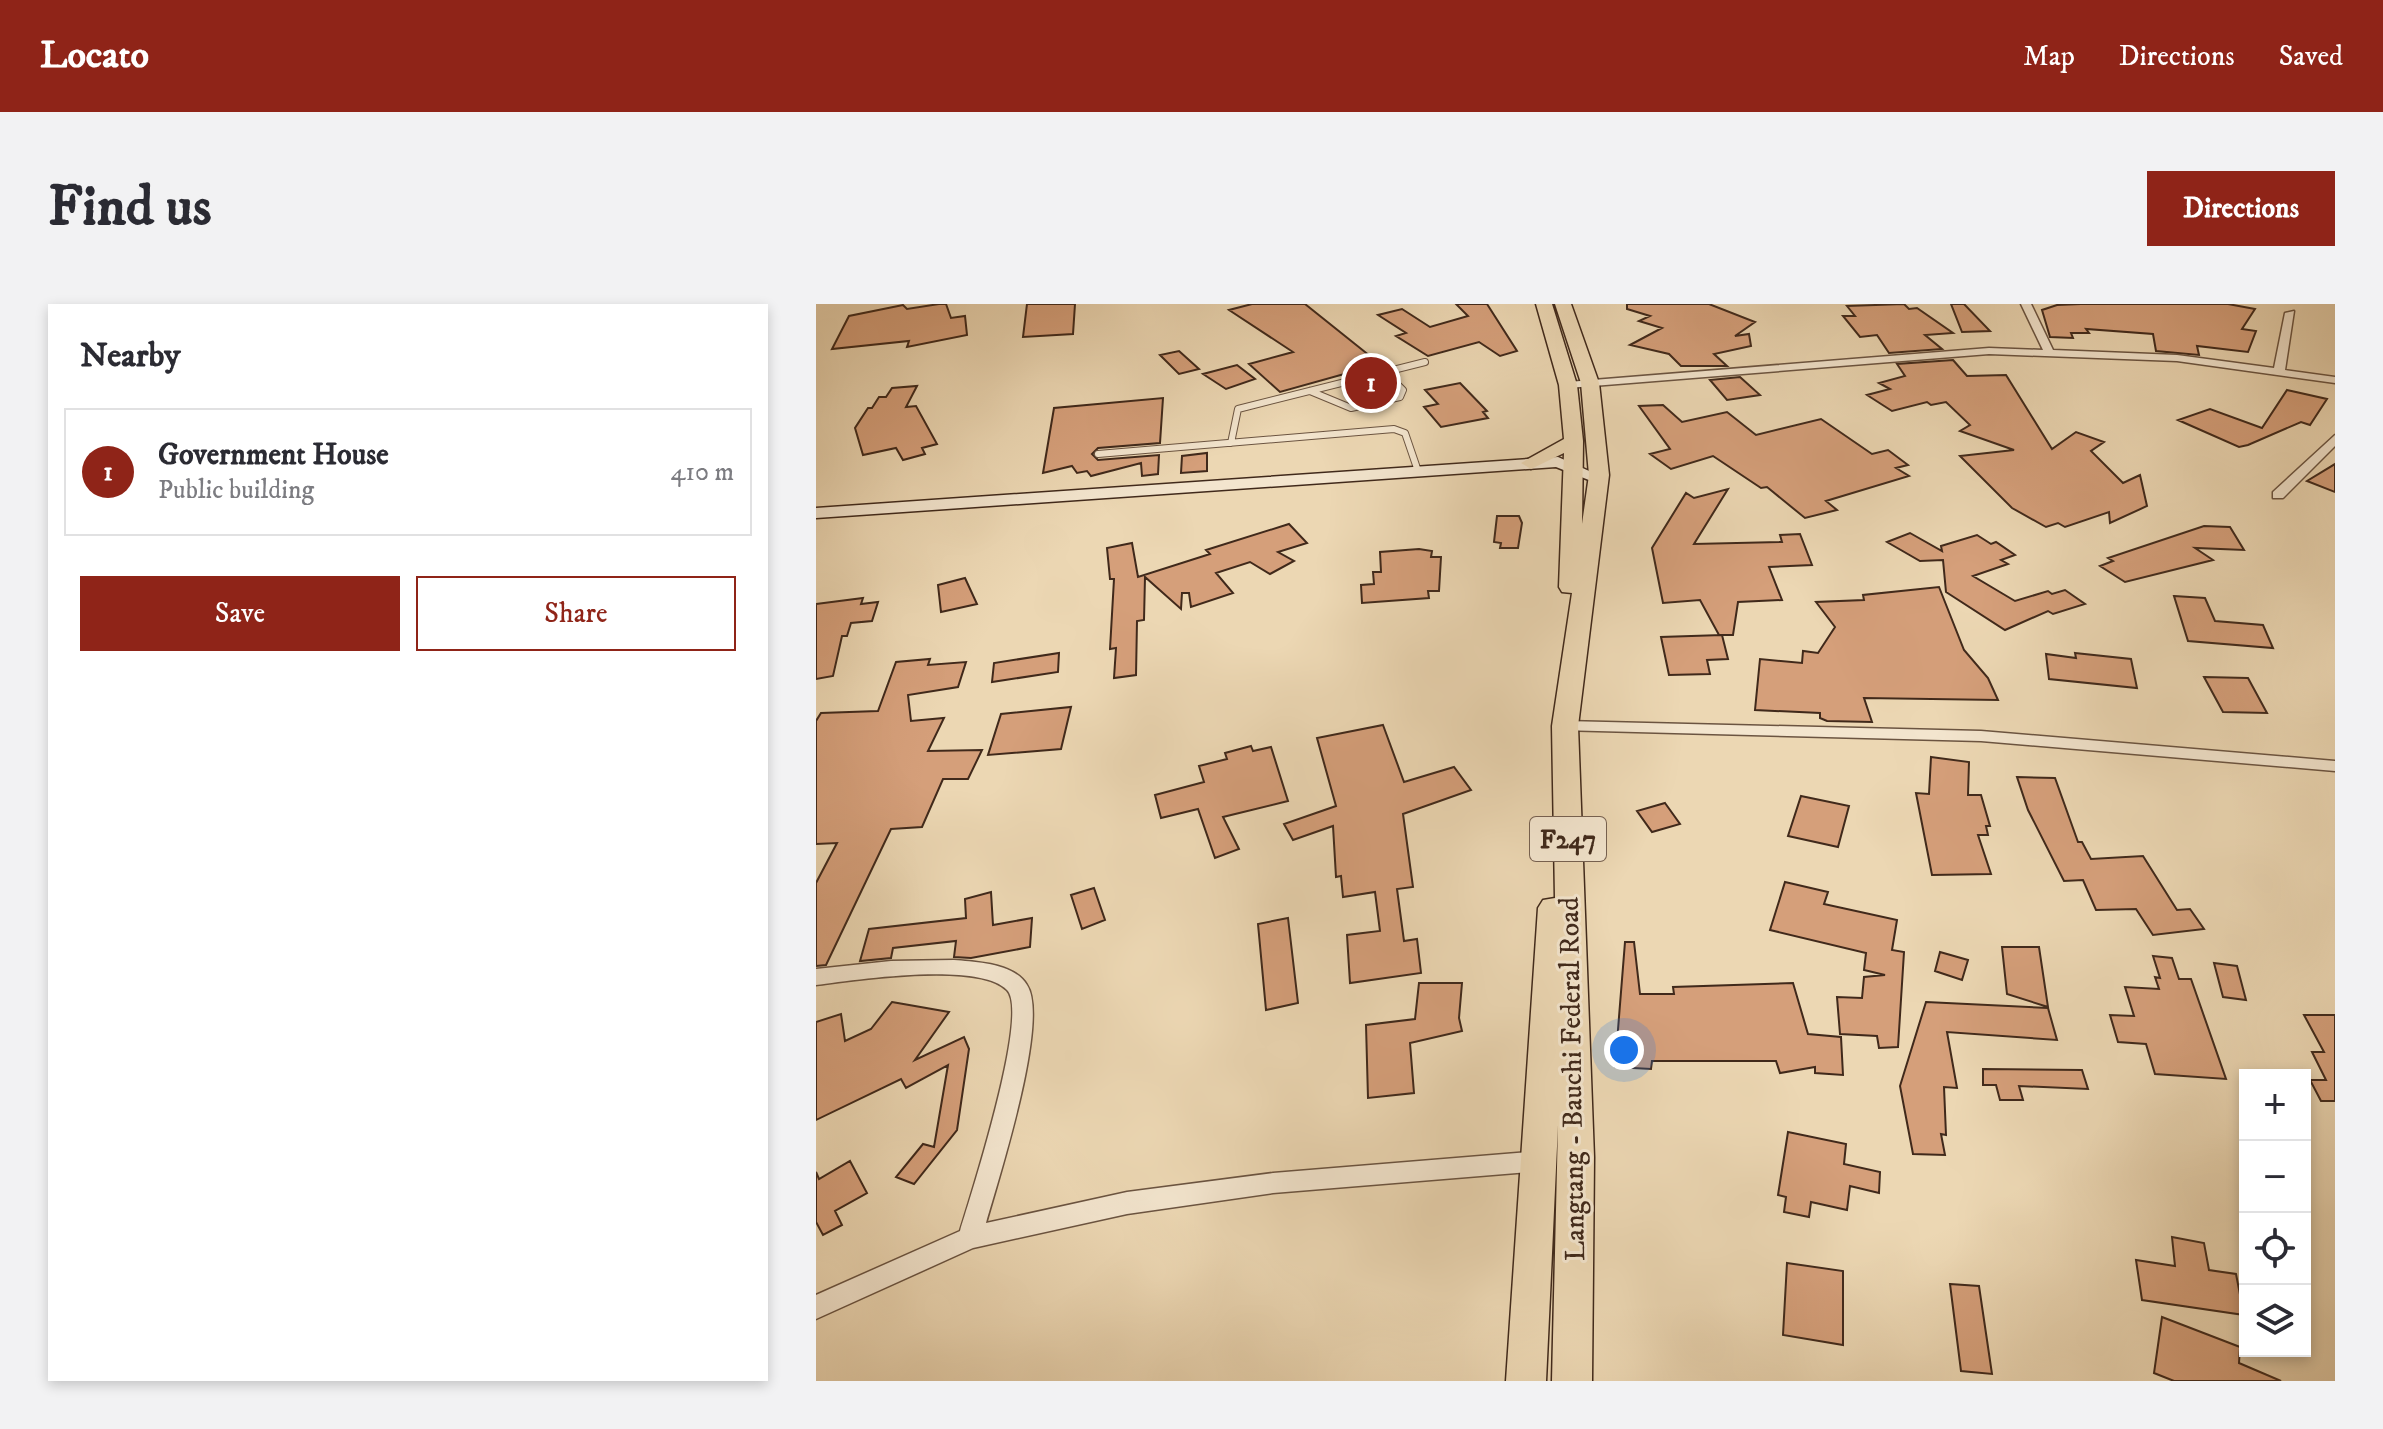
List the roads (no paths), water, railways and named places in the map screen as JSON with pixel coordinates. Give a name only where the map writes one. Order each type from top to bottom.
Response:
[{"type":"main road","name":"Langtang - Bauchi Federal Road","points":[[1544,304],[1579,384]]},
{"type":"main road","name":"Langtang - Bauchi Federal Road","points":[[1526,1381],[1584,465],[1579,384],[1563,304]]},
{"type":"main road","name":"Langtang - Bauchi Federal Road","points":[[1572,1381],[1576,1157],[1565,726],[1584,465]]},
{"type":"main road","points":[[1532,468],[1584,465]]},
{"type":"main road","points":[[1532,468],[1584,465]]},
{"type":"street","points":[[2026,304],[2049,352]]},
{"type":"street","points":[[2279,370],[2290,313]]},
{"type":"street","points":[[1579,384],[1974,352],[2177,358],[2335,380]]},
{"type":"street","points":[[2278,495],[2335,439]]},
{"type":"street","points":[[816,513],[1418,471],[1532,468]]},
{"type":"street","points":[[816,520],[1532,468]]},
{"type":"street","points":[[1565,726],[1981,736],[2335,766]]},
{"type":"street","points":[[816,977],[938,966],[996,973],[1018,988],[1025,1008],[1020,1050],[970,1238]]},
{"type":"street","points":[[816,1307],[970,1238],[1141,1201],[1273,1183],[1540,1161]]},
{"type":"lane","points":[[1231,443],[1238,409],[1425,362]]},
{"type":"lane","points":[[1310,391],[1351,408],[1400,397],[1403,390],[1385,372]]},
{"type":"lane","points":[[1098,454],[1394,429],[1405,433],[1418,471]]},
{"type":"place","name":"Government House","points":[[1371,383]]}]
